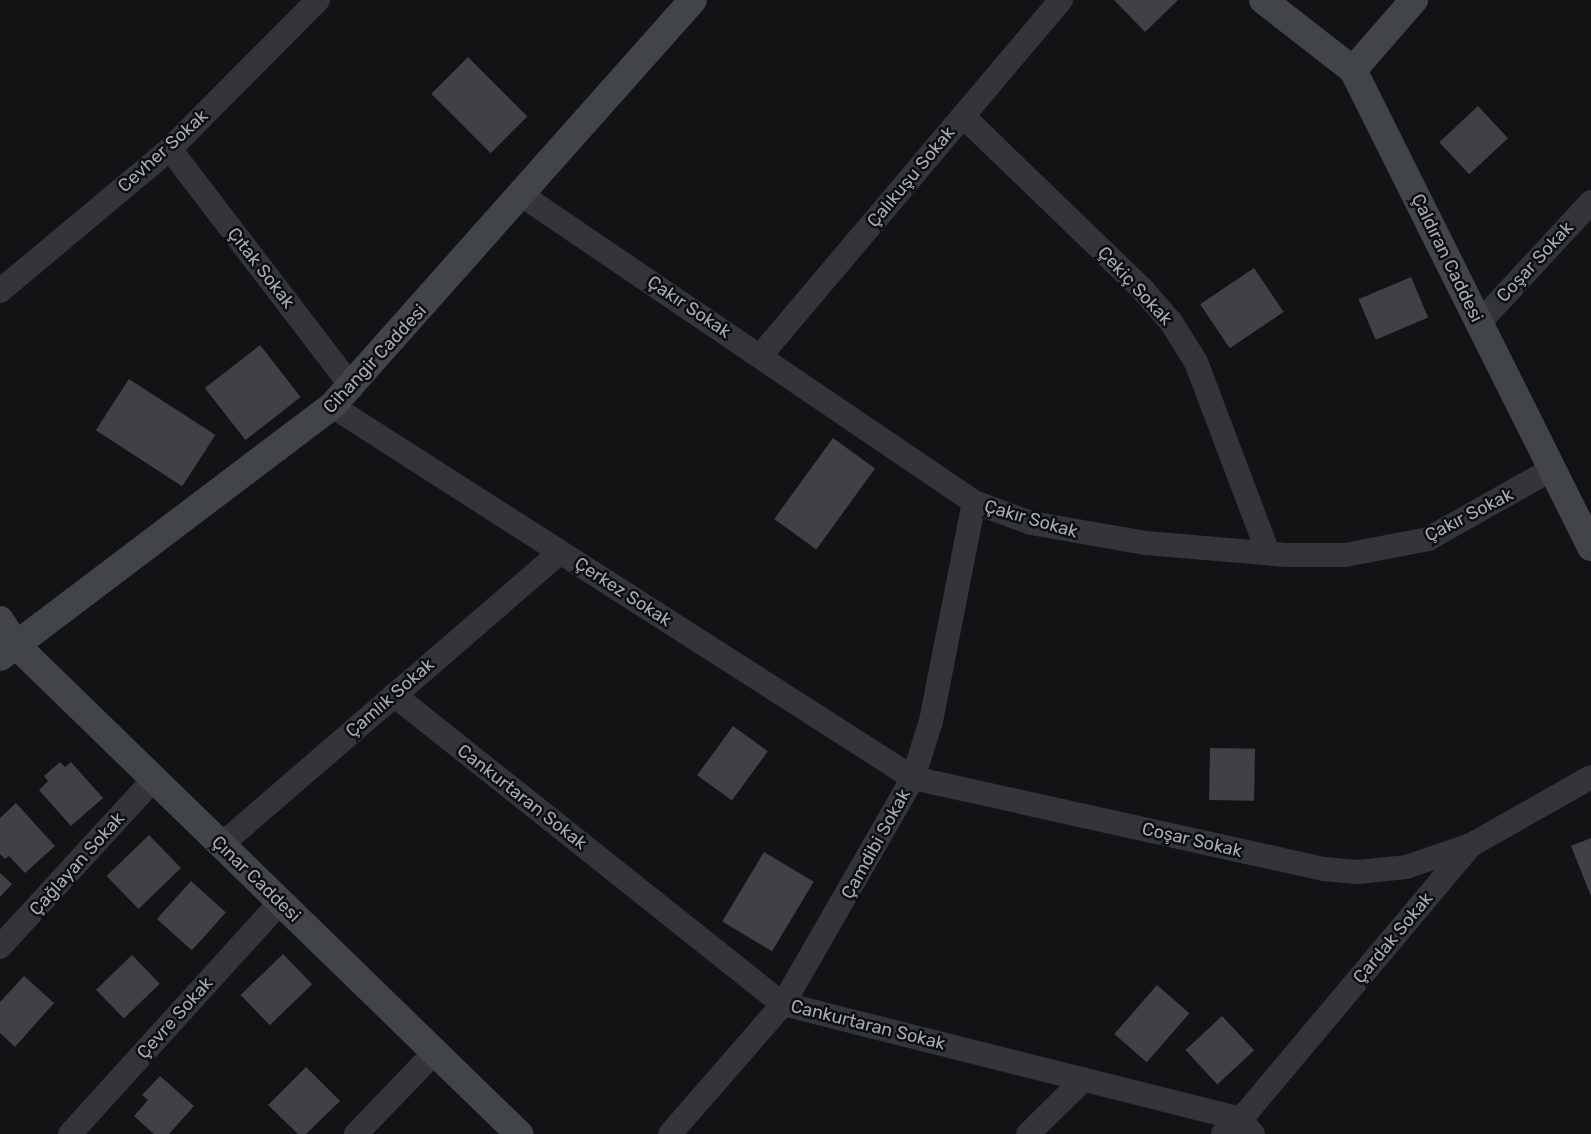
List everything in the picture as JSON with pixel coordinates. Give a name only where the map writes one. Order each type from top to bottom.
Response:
[{"type":"street","name":"Cevher Sokak","points":[[0,291],[170,149],[318,0]]},
{"type":"street","name":"Çalıkuşu Sokak","points":[[761,355],[1061,0]]},
{"type":"street","name":"Çaldıran Caddesi","points":[[1263,0],[1353,70],[1591,547]]},
{"type":"street","points":[[1353,70],[1414,0]]},
{"type":"street","name":"Cihangir Caddesi","points":[[8,651],[332,406],[352,387],[523,196],[687,2]]},
{"type":"street","name":"Çekiç Sokak","points":[[963,116],[1143,290],[1170,322],[1196,362],[1268,553]]},
{"type":"street","name":"Çıtak Sokak","points":[[170,149],[352,387]]},
{"type":"street","name":"Çakır Sokak","points":[[523,196],[761,355],[974,502],[1032,522],[1082,533],[1268,553],[1345,555],[1428,539],[1552,469]]},
{"type":"street","name":"Coşar Sokak","points":[[1479,323],[1591,202]]},
{"type":"street","name":"Çerkez Sokak","points":[[332,406],[913,778]]},
{"type":"street","name":"Çamdibi Sokak","points":[[670,1134],[783,1004],[913,778],[931,721],[974,502]]},
{"type":"street","name":"Çamlık Sokak","points":[[221,845],[560,552]]},
{"type":"street","name":"Çınar Caddesi","points":[[0,620],[8,651],[153,780],[519,1134]]},
{"type":"street","name":"Cankurtaran Sokak","points":[[394,695],[783,1004],[1084,1080],[1239,1129]]},
{"type":"street","name":"Çardak Sokak","points":[[1239,1129],[1471,846],[1591,777]]},
{"type":"street","name":"Coşar Sokak","points":[[913,778],[1323,869],[1358,872],[1406,867],[1471,846]]},
{"type":"street","name":"Çağlayan Sokak","points":[[0,947],[153,780]]},
{"type":"street","name":"Çevre Sokak","points":[[70,1134],[280,902]]},
{"type":"street","points":[[356,1134],[435,1052]]},
{"type":"street","points":[[1028,1134],[1084,1080]]},
{"type":"building","points":[[1114,0],[1178,0],[1145,32]]},
{"type":"building","points":[[468,57],[527,116],[491,153],[431,94]]},
{"type":"building","points":[[1478,106],[1508,138],[1469,174],[1439,142]]},
{"type":"building","points":[[1254,268],[1284,312],[1230,348],[1200,304]]},
{"type":"building","points":[[1411,277],[1428,318],[1376,340],[1359,299]]},
{"type":"building","points":[[260,345],[301,397],[245,440],[205,388]]},
{"type":"building","points":[[129,379],[215,435],[182,486],[96,430]]},
{"type":"building","points":[[833,438],[875,469],[816,549],[774,519]]},
{"type":"building","points":[[733,726],[768,751],[732,801],[697,775]]},
{"type":"building","points":[[1210,748],[1255,749],[1254,801],[1209,800]]},
{"type":"building","points":[[60,762],[65,767],[71,762],[103,798],[71,826],[39,790],[48,781],[44,776]]},
{"type":"building","points":[[16,803],[55,846],[25,873],[9,856],[5,859],[0,854],[0,818]]},
{"type":"building","points":[[149,835],[181,868],[139,909],[107,876]]},
{"type":"building","points":[[1591,838],[1591,896],[1571,846]]},
{"type":"building","points":[[764,852],[814,882],[772,951],[722,921]]},
{"type":"building","points":[[0,873],[12,884],[0,897]]},
{"type":"building","points":[[191,881],[226,912],[192,950],[157,919]]},
{"type":"building","points":[[283,954],[312,984],[270,1025],[241,995]]},
{"type":"building","points":[[132,955],[160,984],[124,1019],[96,990]]},
{"type":"building","points":[[24,976],[54,1003],[15,1047],[0,1033],[0,1002]]},
{"type":"building","points":[[1157,985],[1189,1013],[1147,1062],[1114,1034]]},
{"type":"building","points":[[1222,1016],[1254,1050],[1217,1084],[1185,1050]]},
{"type":"building","points":[[306,1067],[340,1101],[306,1134],[298,1134],[268,1105]]},
{"type":"building","points":[[160,1076],[194,1106],[169,1134],[154,1134],[134,1116],[148,1100],[142,1095]]}]
